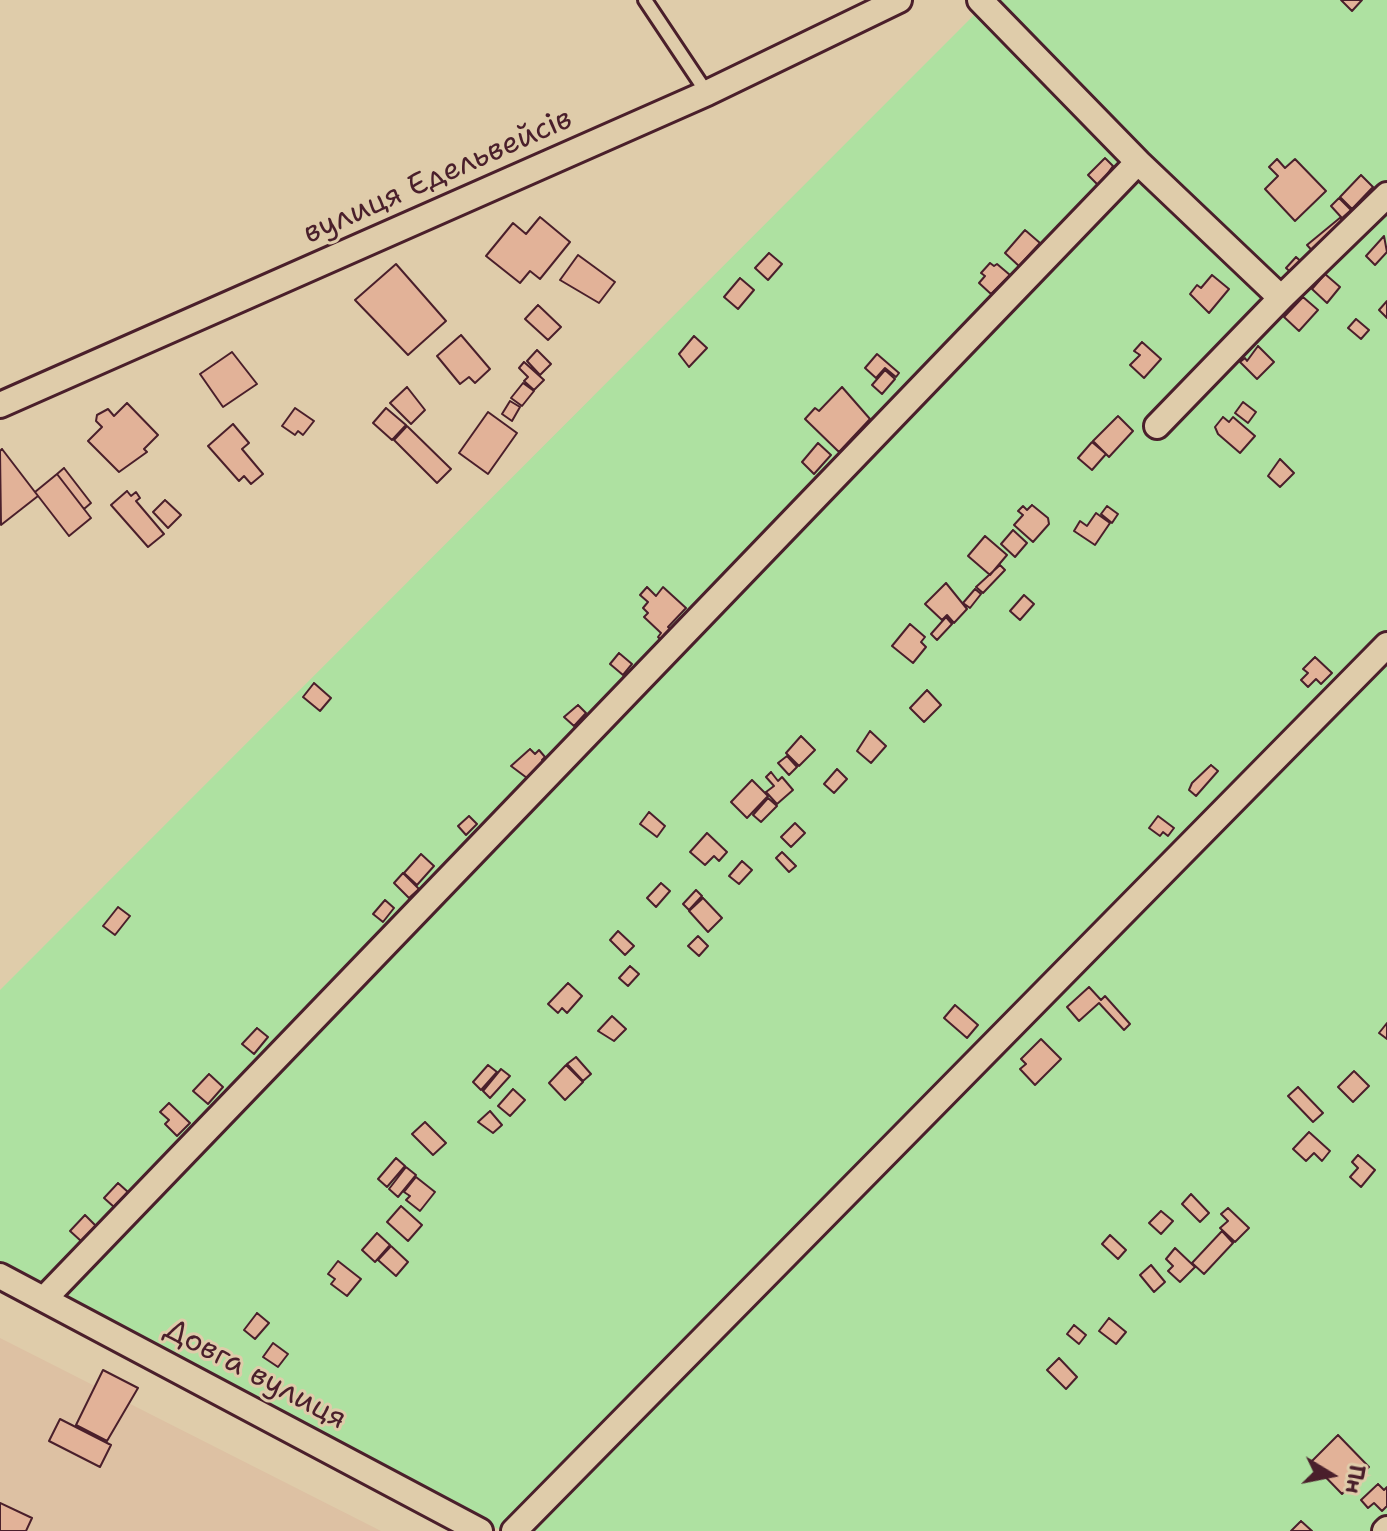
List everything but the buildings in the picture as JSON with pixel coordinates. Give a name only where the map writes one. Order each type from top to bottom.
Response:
[{"type":"street","name":"вулиця Едельвейсів","points":[[0,405],[707,93],[899,0]]},
{"type":"street","points":[[980,0],[1138,162],[1281,298]]},
{"type":"street","points":[[44,1299],[1138,162]]},
{"type":"street","points":[[1157,426],[1281,298],[1387,195]]},
{"type":"street","points":[[514,1531],[1387,645]]},
{"type":"street","name":"Довга вулиця","points":[[0,1276],[480,1531]]},
{"type":"lane","points":[[645,0],[707,93]]},
{"type":"shaded area","points":[[0,1338],[381,1531],[0,1531]]},
{"type":"green space","points":[[989,0],[1387,0],[1387,1531],[502,1531],[0,1263],[0,990]]}]
